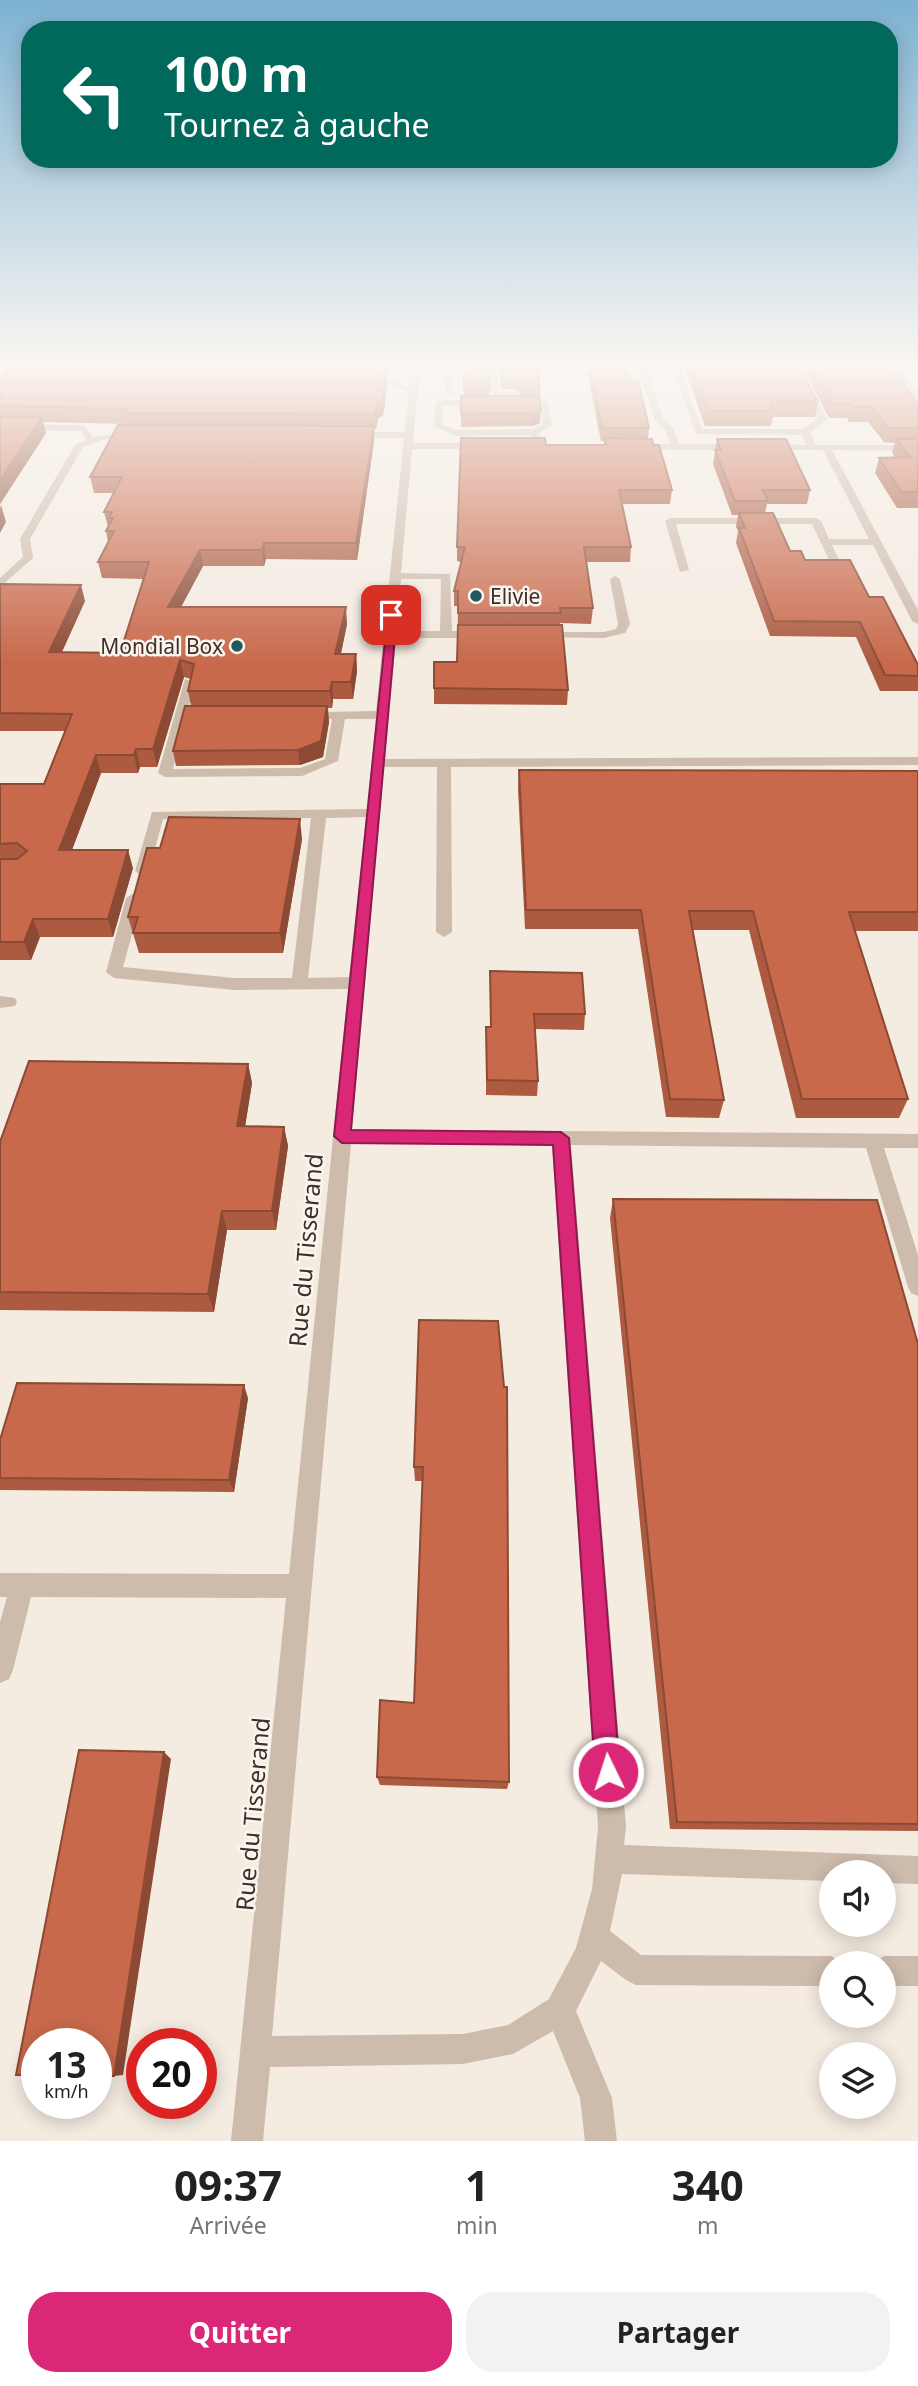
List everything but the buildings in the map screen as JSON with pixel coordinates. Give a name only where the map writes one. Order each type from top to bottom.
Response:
[{"type":"street","points":[[0,584],[28,558],[24,539],[68,464]]},
{"type":"street","name":"Rue du Tisserand","points":[[247,2141],[406,464]]},
{"type":"street","points":[[835,464],[918,621]]},
{"type":"street","points":[[684,570],[670,521],[816,521],[836,564]]},
{"type":"street","points":[[826,542],[876,542]]},
{"type":"street","points":[[395,576],[446,576],[446,634]]},
{"type":"street","points":[[525,635],[604,635],[621,631],[624,624],[615,579]]},
{"type":"street","points":[[390,634],[499,635]]},
{"type":"street","points":[[189,682],[187,715],[165,773],[302,772],[331,761],[339,715]]},
{"type":"street","points":[[312,715],[382,715]]},
{"type":"street","points":[[378,763],[918,761]]},
{"type":"street","points":[[444,763],[444,932]]},
{"type":"street","points":[[356,983],[234,984],[114,972],[157,815],[373,813]]},
{"type":"street","points":[[299,984],[319,814]]},
{"type":"street","points":[[342,1136],[918,1141]]},
{"type":"street","points":[[256,2052],[463,2049],[513,2039],[560,2010],[590,1952],[606,1889],[612,1827],[561,1138]]},
{"type":"street","points":[[873,1141],[918,1287]]},
{"type":"street","points":[[0,1670],[11,1585],[300,1586]]},
{"type":"street","points":[[609,1860],[918,1870]]},
{"type":"street","points":[[594,1937],[636,1970],[819,1971]]},
{"type":"street","points":[[896,1971],[918,1971]]},
{"type":"street","points":[[560,2010],[596,2098],[601,2141]]},
{"type":"place","name":"Elivie","points":[[476,596]]},
{"type":"place","name":"Mondial Box","points":[[237,646]]},
{"type":"route","points":[[391,615],[342,1136],[561,1138],[608,1772]]}]
